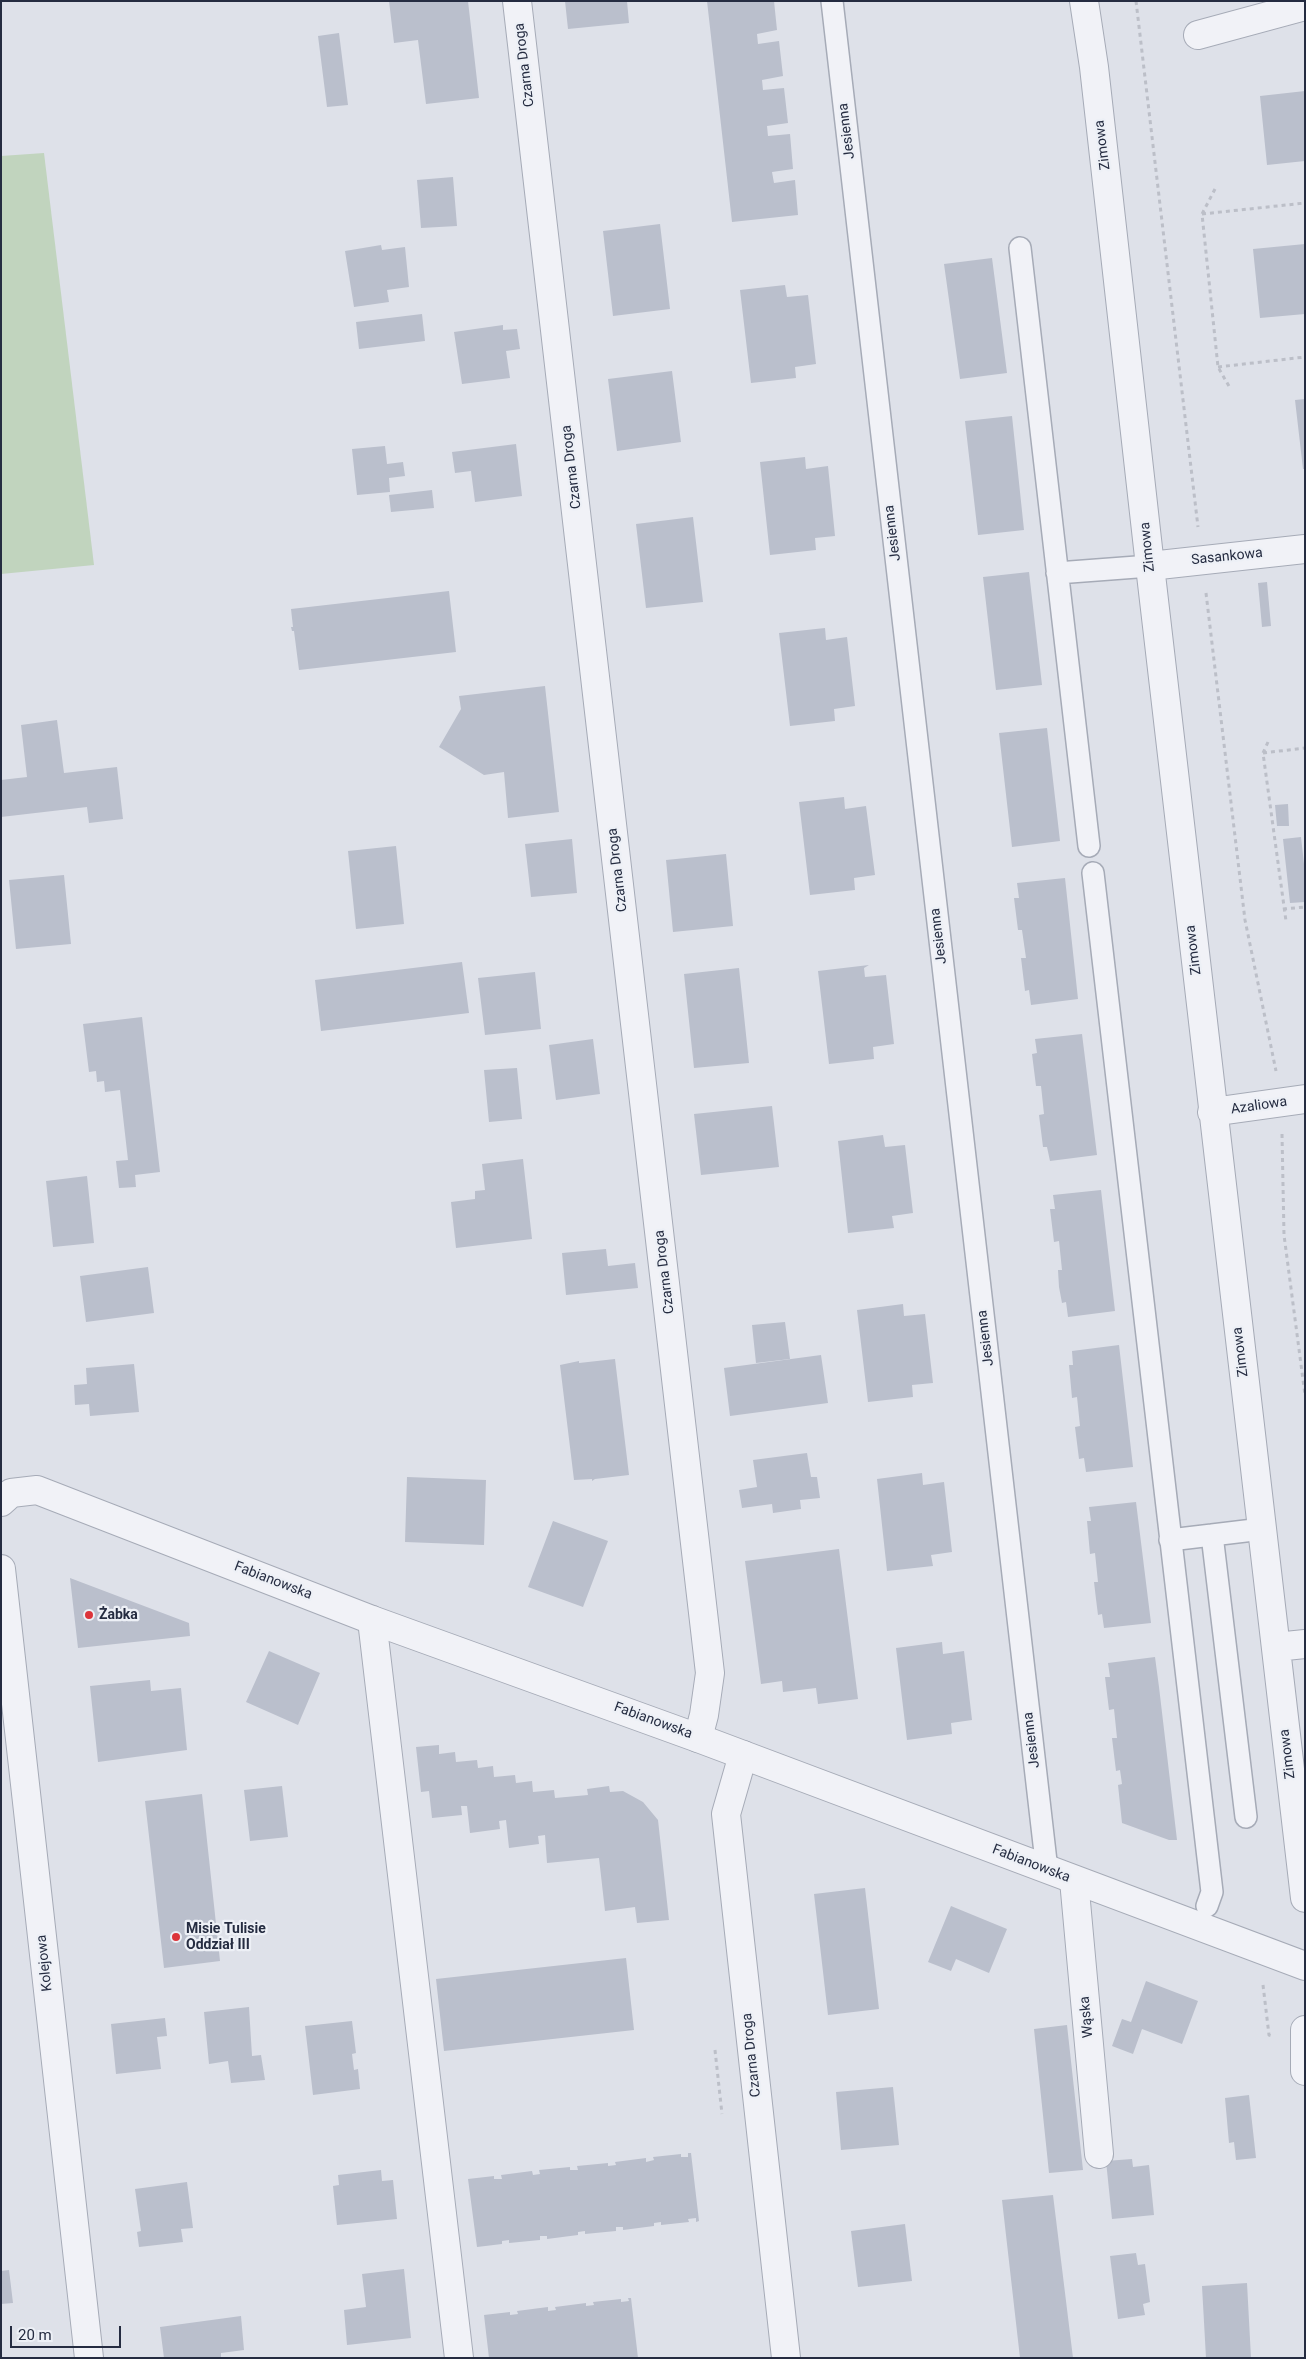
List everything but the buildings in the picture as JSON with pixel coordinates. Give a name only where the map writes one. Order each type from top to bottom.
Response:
[{"type":"street","name":"Czarna Droga","points":[[517,1],[710,1673],[704,1715],[698,1738]]},
{"type":"street","name":"Zimowa","points":[[1084,1],[1094,67],[1212,1112],[1305,1898]]},
{"type":"street","points":[[1198,35],[1305,6]]},
{"type":"street","name":"Sasankowa","points":[[1150,566],[1305,548]]},
{"type":"street","name":"Azaliowa","points":[[1212,1112],[1292,1101]]},
{"type":"street","name":"Fabianowska","points":[[1,1502],[11,1493],[37,1490],[372,1620],[698,1738],[1305,1966]]},
{"type":"street","name":"Kolejowa","points":[[1,1569],[89,2358]]},
{"type":"street","points":[[372,1620],[459,2358]]},
{"type":"street","points":[[1276,1647],[1305,1644]]},
{"type":"street","name":"Czarna Droga","points":[[743,1755],[726,1814],[786,2358]]},
{"type":"street","name":"Wąska","points":[[1074,1880],[1099,2154]]},
{"type":"street","points":[[1305,2030],[1305,2072]]},
{"type":"lane","name":"Jesienna","points":[[832,1],[1047,1870]]},
{"type":"lane","points":[[1020,248],[1089,846]]},
{"type":"lane","points":[[1057,573],[1150,566]]},
{"type":"lane","points":[[1093,873],[1212,1892],[1207,1906]]},
{"type":"lane","points":[[1170,1540],[1262,1529]]},
{"type":"lane","points":[[1212,1535],[1246,1817]]},
{"type":"path","points":[[1136,1],[1245,920],[1276,1065],[1292,1101],[1283,1144],[1284,1235],[1305,1395]]},
{"type":"path","points":[[1215,189],[1202,214],[1218,367],[1230,388]]},
{"type":"path","points":[[1202,214],[1305,203]]},
{"type":"path","points":[[1218,367],[1305,357]]},
{"type":"path","points":[[1268,742],[1263,753],[1286,921]]},
{"type":"path","points":[[1263,753],[1305,748]]},
{"type":"path","points":[[1283,909],[1305,907]]},
{"type":"path","points":[[714,2050],[722,2114]]},
{"type":"green space","points":[[44,153],[94,565],[1,574],[1,156]]},
{"type":"place","name":"Żabka","points":[[89,1615]]},
{"type":"place","name":"Misie Tulisie Oddział III","points":[[176,1937]]}]
